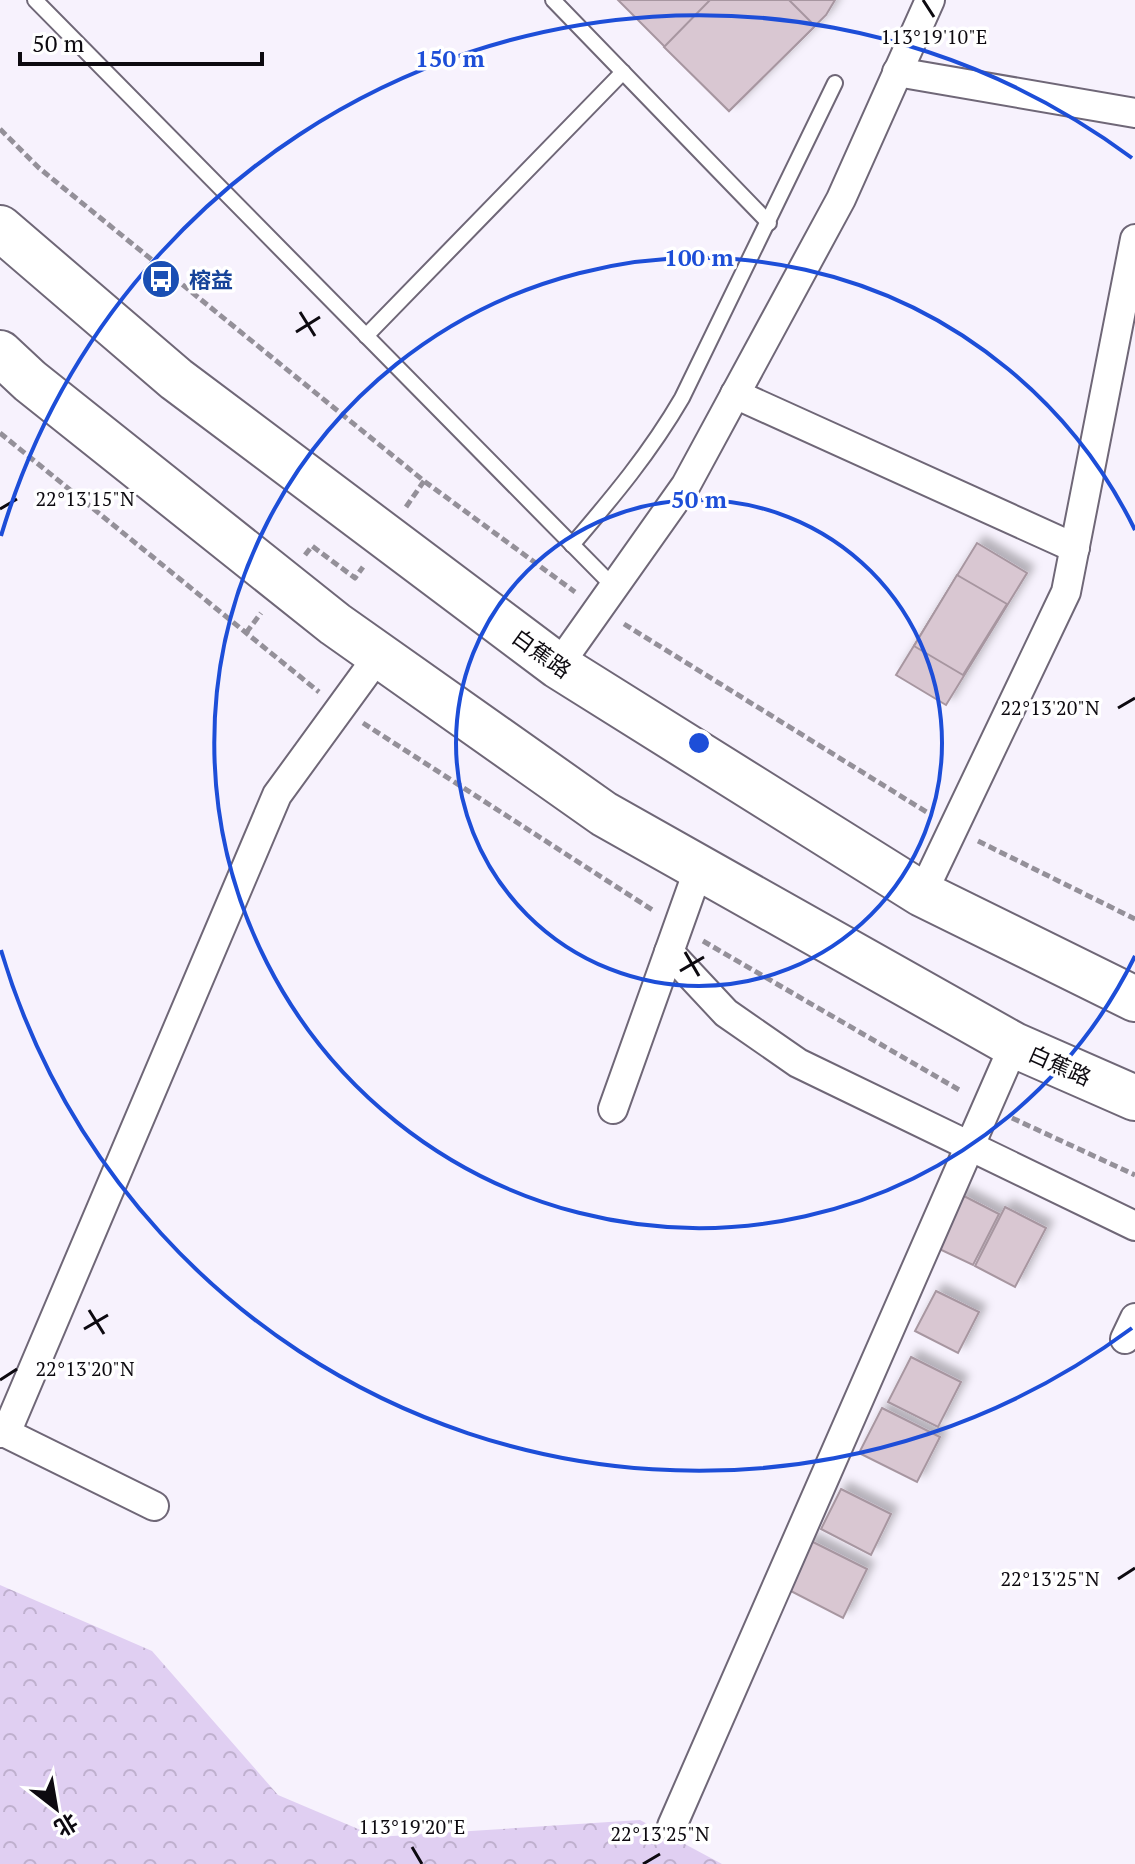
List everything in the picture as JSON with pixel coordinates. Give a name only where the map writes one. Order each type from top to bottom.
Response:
[{"type":"main road","name":"白蕉路","points":[[0,228],[176,379],[558,666],[922,894],[1135,999]]},
{"type":"main road","name":"白蕉路","points":[[0,353],[30,381],[335,624],[604,814],[1014,1045],[1135,1098]]},
{"type":"street","points":[[558,666],[686,485],[841,199],[930,0]]},
{"type":"street","points":[[897,72],[1135,113]]},
{"type":"street","points":[[922,894],[1066,592],[1135,239]]},
{"type":"street","points":[[735,394],[1075,548]]},
{"type":"street","points":[[154,1506],[3,1433],[277,795],[379,655]]},
{"type":"street","points":[[613,1109],[699,868]]},
{"type":"street","points":[[674,939],[726,1013],[798,1063],[1135,1226]]},
{"type":"street","points":[[672,1826],[1014,1045]]},
{"type":"lane","points":[[35,0],[614,587]]},
{"type":"lane","points":[[553,0],[769,223]]},
{"type":"lane","points":[[366,336],[623,72]]},
{"type":"lane","points":[[572,545],[629,479],[682,398],[835,83]]},
{"type":"path","points":[[0,433],[340,709],[674,939],[988,1106],[1135,1175]]},
{"type":"path","points":[[246,633],[312,546],[355,578],[424,481]]},
{"type":"green space","points":[[0,1585],[152,1651],[278,1795],[377,1837],[640,1820],[722,1864],[0,1864]]},
{"type":"building","points":[[618,0],[835,0],[826,15],[729,111]]},
{"type":"building","points":[[710,0],[789,0],[815,26],[729,111],[664,47]]},
{"type":"building","points":[[977,543],[1027,573],[946,705],[896,675]]},
{"type":"building","points":[[957,575],[1007,604],[963,675],[914,646]]},
{"type":"building","points":[[960,1194],[999,1214],[973,1265],[933,1246]]},
{"type":"building","points":[[1005,1207],[1046,1228],[1015,1287],[975,1266]]},
{"type":"building","points":[[936,1291],[979,1312],[958,1353],[915,1331]]},
{"type":"building","points":[[911,1357],[961,1382],[938,1427],[888,1402]]},
{"type":"building","points":[[882,1408],[940,1437],[917,1482],[859,1453]]},
{"type":"building","points":[[841,1489],[891,1514],[871,1555],[821,1529]]},
{"type":"building","points":[[809,1540],[867,1569],[843,1618],[785,1588]]},
{"type":"place","name":"榕益","points":[[161,279]]}]
